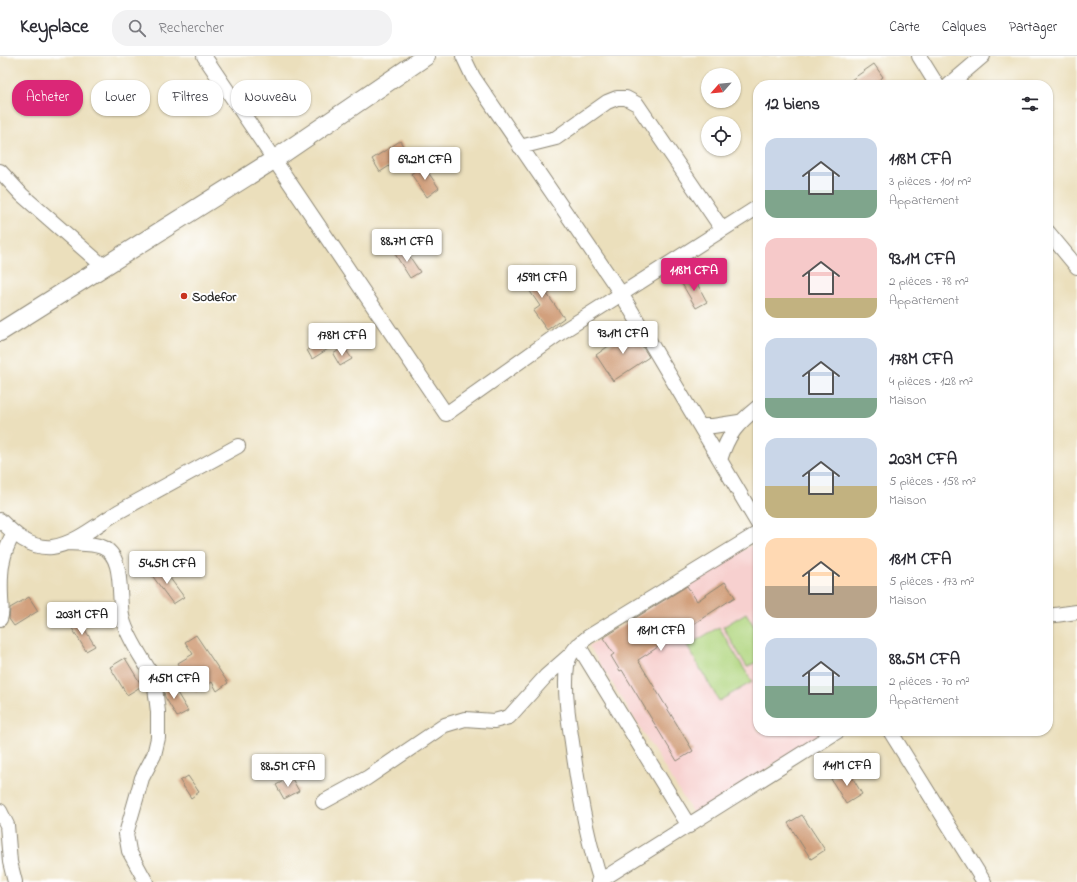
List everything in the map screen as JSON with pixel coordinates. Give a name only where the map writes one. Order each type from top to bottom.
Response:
[{"type":"main road","points":[[0,332],[275,159],[426,56]]},
{"type":"street","points":[[204,56],[446,414],[560,333],[622,295],[753,210]]},
{"type":"street","points":[[463,56],[473,77],[622,295],[753,516]]},
{"type":"street","points":[[920,56],[934,80]]},
{"type":"street","points":[[955,80],[983,56]]},
{"type":"street","points":[[520,147],[556,138],[607,102],[617,98],[626,98],[637,104],[722,229]]},
{"type":"street","points":[[0,171],[22,195],[103,266]]},
{"type":"street","points":[[1053,238],[1077,267]]},
{"type":"street","points":[[720,460],[729,437],[739,422],[753,411]]},
{"type":"street","points":[[701,426],[713,426],[739,422]]},
{"type":"street","points":[[0,520],[23,540],[38,546],[51,547],[68,543],[119,512],[238,446]]},
{"type":"street","points":[[0,619],[2,609],[0,570],[6,546],[14,533]]},
{"type":"street","points":[[323,802],[367,778],[445,725],[464,719],[494,722],[509,716],[546,676],[574,649],[616,619],[753,535]]},
{"type":"street","points":[[68,543],[101,546],[108,550],[113,557],[119,573],[123,620],[148,668],[156,690],[158,738],[154,755],[142,778],[126,834],[129,850],[146,882]]},
{"type":"street","points":[[1053,615],[1077,612]]},
{"type":"street","points":[[574,649],[689,826]]},
{"type":"street","points":[[574,649],[567,665],[568,712],[582,800],[600,882],[689,826],[767,774],[830,736]]},
{"type":"street","points":[[893,736],[984,882]]},
{"type":"street","points":[[0,812],[7,825],[10,862],[15,882]]},
{"type":"shaded area","points":[[753,544],[753,736],[819,736],[694,815],[589,646]]},
{"type":"green space","points":[[746,613],[753,625],[753,664],[747,667],[723,627]]},
{"type":"green space","points":[[719,627],[752,682],[719,701],[687,646]]},
{"type":"building","points":[[874,64],[883,77],[879,80],[851,80]]},
{"type":"building","points":[[400,141],[408,154],[380,172],[372,159]]},
{"type":"building","points":[[423,165],[439,188],[427,197],[411,174]]},
{"type":"building","points":[[404,248],[420,272],[410,278],[395,254]]},
{"type":"building","points":[[534,267],[551,291],[547,294],[564,318],[547,330],[533,311],[540,306],[520,277]]},
{"type":"building","points":[[693,276],[707,302],[696,308],[681,282]]},
{"type":"building","points":[[632,329],[649,357],[613,381],[596,355]]},
{"type":"building","points":[[323,341],[328,349],[312,359],[307,350]]},
{"type":"building","points":[[344,347],[352,359],[340,366],[333,354]]},
{"type":"building","points":[[161,566],[184,597],[173,604],[151,574]]},
{"type":"building","points":[[725,582],[735,597],[638,660],[693,751],[677,761],[622,670],[620,671],[611,656],[614,654],[603,638],[687,586],[697,601]]},
{"type":"building","points":[[29,597],[38,611],[14,626],[9,619],[10,608]]},
{"type":"building","points":[[79,620],[95,646],[86,651],[70,625]]},
{"type":"building","points":[[196,635],[228,683],[217,691],[212,682],[196,692],[178,663],[193,654],[185,642]]},
{"type":"building","points":[[125,658],[142,686],[127,695],[110,667]]},
{"type":"building","points":[[170,681],[188,711],[177,717],[165,697],[163,685]]},
{"type":"building","points":[[848,770],[862,794],[846,804],[831,779]]},
{"type":"building","points":[[188,776],[199,792],[191,798],[180,781]]},
{"type":"building","points":[[291,777],[299,791],[284,799],[276,785]]},
{"type":"building","points":[[802,815],[825,850],[811,859],[788,823]]},
{"type":"place","name":"Sodefor","points":[[184,296]]}]
